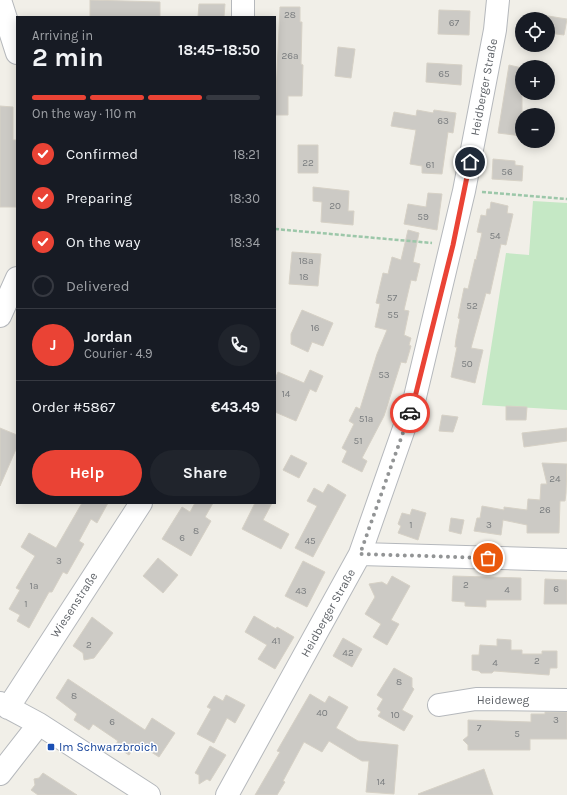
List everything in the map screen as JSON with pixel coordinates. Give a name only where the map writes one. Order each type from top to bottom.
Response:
[{"type":"street","points":[[0,0],[16,50]]},
{"type":"street","points":[[243,0],[243,16]]},
{"type":"street","name":"Heidberger Straße","points":[[227,795],[360,554],[415,397],[453,245],[495,30],[498,0]]},
{"type":"street","points":[[0,316],[16,280]]},
{"type":"street","name":"Wiesenstraße","points":[[4,705],[140,504]]},
{"type":"street","points":[[360,554],[567,560]]},
{"type":"street","name":"Heideweg","points":[[439,705],[476,699],[567,700]]},
{"type":"street","points":[[4,705],[39,724],[149,795]]},
{"type":"street","points":[[0,774],[39,724]]},
{"type":"path","points":[[464,191],[567,199]]},
{"type":"path","points":[[276,229],[453,245]]},
{"type":"green space","points":[[533,201],[567,203],[567,410],[482,405],[506,253],[529,255]]},
{"type":"building","points":[[90,0],[160,2],[160,16],[90,16]]},
{"type":"building","points":[[199,4],[225,4],[224,16],[198,16]]},
{"type":"building","points":[[280,7],[300,7],[300,22],[302,22],[301,64],[303,65],[302,96],[288,96],[288,115],[276,115]]},
{"type":"building","points":[[439,10],[470,11],[469,35],[438,34]]},
{"type":"building","points":[[555,17],[567,19],[564,35],[555,34]]},
{"type":"building","points":[[338,47],[355,49],[351,78],[335,76]]},
{"type":"building","points":[[427,63],[462,65],[461,85],[426,82]]},
{"type":"building","points":[[509,65],[515,66],[515,100],[522,100],[522,108],[515,108],[515,135],[498,133]]},
{"type":"building","points":[[0,106],[13,107],[13,140],[16,140],[16,207],[0,207]]},
{"type":"building","points":[[417,110],[433,113],[434,110],[456,113],[453,133],[448,132],[442,174],[422,173],[422,166],[410,164],[416,130],[391,126],[394,112],[416,116]]},
{"type":"building","points":[[298,145],[318,145],[318,173],[298,173]]},
{"type":"building","points":[[493,159],[515,161],[515,165],[523,166],[522,181],[492,179]]},
{"type":"building","points":[[313,187],[349,191],[348,211],[354,211],[353,225],[321,222],[322,202],[313,201]]},
{"type":"building","points":[[428,193],[442,194],[437,230],[404,224],[408,204],[426,207]]},
{"type":"building","points":[[491,202],[508,206],[507,213],[513,214],[506,245],[501,244],[490,294],[486,293],[471,348],[483,350],[475,383],[451,377],[457,347],[455,347],[460,319],[458,318],[464,288],[468,289],[475,259],[476,260],[482,233],[477,232],[481,215],[486,216],[487,209],[490,209]]},
{"type":"building","points":[[408,230],[419,233],[413,262],[420,264],[416,281],[411,280],[404,310],[409,311],[404,335],[411,338],[409,345],[411,346],[406,363],[401,362],[384,416],[362,458],[367,461],[362,472],[342,462],[347,451],[342,448],[354,424],[349,421],[356,407],[360,409],[377,354],[387,330],[375,327],[380,304],[376,303],[383,273],[388,274],[392,257],[401,260]]},
{"type":"building","points":[[292,252],[321,254],[318,286],[289,284]]},
{"type":"building","points":[[302,310],[333,323],[323,346],[312,342],[308,352],[291,344],[291,334]]},
{"type":"building","points":[[310,370],[323,376],[316,392],[310,389],[296,421],[276,412],[276,377],[278,372],[304,383]]},
{"type":"building","points":[[506,406],[527,407],[526,420],[506,420]]},
{"type":"building","points":[[442,415],[458,417],[453,432],[439,431]]},
{"type":"building","points":[[0,428],[16,435],[16,449],[0,486]]},
{"type":"building","points":[[567,428],[567,441],[524,447],[522,433]]},
{"type":"building","points":[[291,455],[307,463],[299,478],[283,470]]},
{"type":"building","points":[[542,463],[567,464],[565,501],[560,501],[559,533],[527,533],[527,525],[503,520],[501,535],[474,531],[477,518],[480,518],[482,506],[504,510],[504,507],[527,510],[528,499],[540,500],[541,484],[547,484]]},
{"type":"building","points":[[328,484],[346,495],[313,557],[295,548],[317,506],[307,501],[314,488],[323,493]]},
{"type":"building","points":[[81,504],[107,504],[97,523],[91,519],[79,541],[84,544],[67,574],[63,572],[52,592],[49,592],[29,628],[17,621],[20,615],[9,609],[20,590],[16,588],[35,556],[21,547],[29,533],[56,548]]},
{"type":"building","points":[[194,504],[212,504],[205,517],[211,521],[191,556],[162,539],[182,507],[190,512]]},
{"type":"building","points":[[254,504],[271,504],[263,520],[289,534],[281,549],[242,529]]},
{"type":"building","points":[[412,509],[426,513],[418,540],[398,533],[401,526],[398,524],[402,513],[410,515]]},
{"type":"building","points":[[451,518],[464,520],[461,534],[449,531]]},
{"type":"building","points":[[158,558],[178,575],[163,593],[143,576]]},
{"type":"building","points":[[303,561],[325,572],[307,607],[285,596]]},
{"type":"building","points":[[392,576],[410,586],[391,620],[399,624],[387,645],[373,637],[381,624],[365,614],[375,597],[369,584],[382,582],[387,585]]},
{"type":"building","points":[[453,576],[521,578],[521,600],[486,600],[486,607],[465,606],[465,602],[452,601]]},
{"type":"building","points":[[545,579],[567,580],[567,604],[544,604]]},
{"type":"building","points":[[254,616],[276,629],[277,627],[294,637],[275,669],[258,659],[267,645],[245,632]]},
{"type":"building","points":[[92,617],[113,633],[94,658],[84,660],[83,653],[73,646]]},
{"type":"building","points":[[343,638],[362,649],[352,667],[333,656]]},
{"type":"building","points":[[497,639],[511,640],[511,650],[522,650],[522,654],[542,654],[542,651],[557,651],[557,668],[550,668],[549,675],[494,671],[492,673],[481,673],[479,671],[472,670],[472,655],[479,655],[480,645],[497,646]]},
{"type":"building","points":[[394,668],[412,678],[412,687],[414,689],[402,710],[413,716],[404,731],[378,716],[381,712],[377,709],[383,699],[377,695]]},
{"type":"building","points":[[68,679],[145,730],[152,718],[175,733],[159,757],[137,743],[129,755],[115,746],[118,741],[93,724],[89,730],[74,720],[77,714],[56,698]]},
{"type":"building","points":[[310,694],[325,703],[329,696],[348,707],[336,728],[358,741],[398,745],[394,794],[366,792],[369,761],[362,761],[329,741],[322,752],[304,742],[283,781],[285,782],[277,795],[255,795],[280,752],[277,751]]},
{"type":"building","points":[[226,695],[245,705],[235,723],[227,718],[214,743],[197,734],[211,709],[207,707],[214,696],[223,701]]},
{"type":"building","points":[[545,712],[567,712],[567,739],[530,739],[530,750],[468,750],[468,745],[463,740],[468,736],[468,720],[531,722],[531,714],[545,714]]},
{"type":"building","points":[[210,746],[226,755],[210,781],[207,779],[199,784],[199,775],[195,773]]},
{"type":"building","points":[[484,769],[493,795],[418,794]]},
{"type":"building","points":[[43,773],[77,795],[38,795],[31,790],[35,785],[34,779],[39,778]]},
{"type":"way so far","points":[[410,413],[360,554],[488,558]]},
{"type":"place","name":"Im Schwarzbroich","points":[[51,747]]},
{"type":"route","points":[[410,413],[453,245],[470,162]]}]
